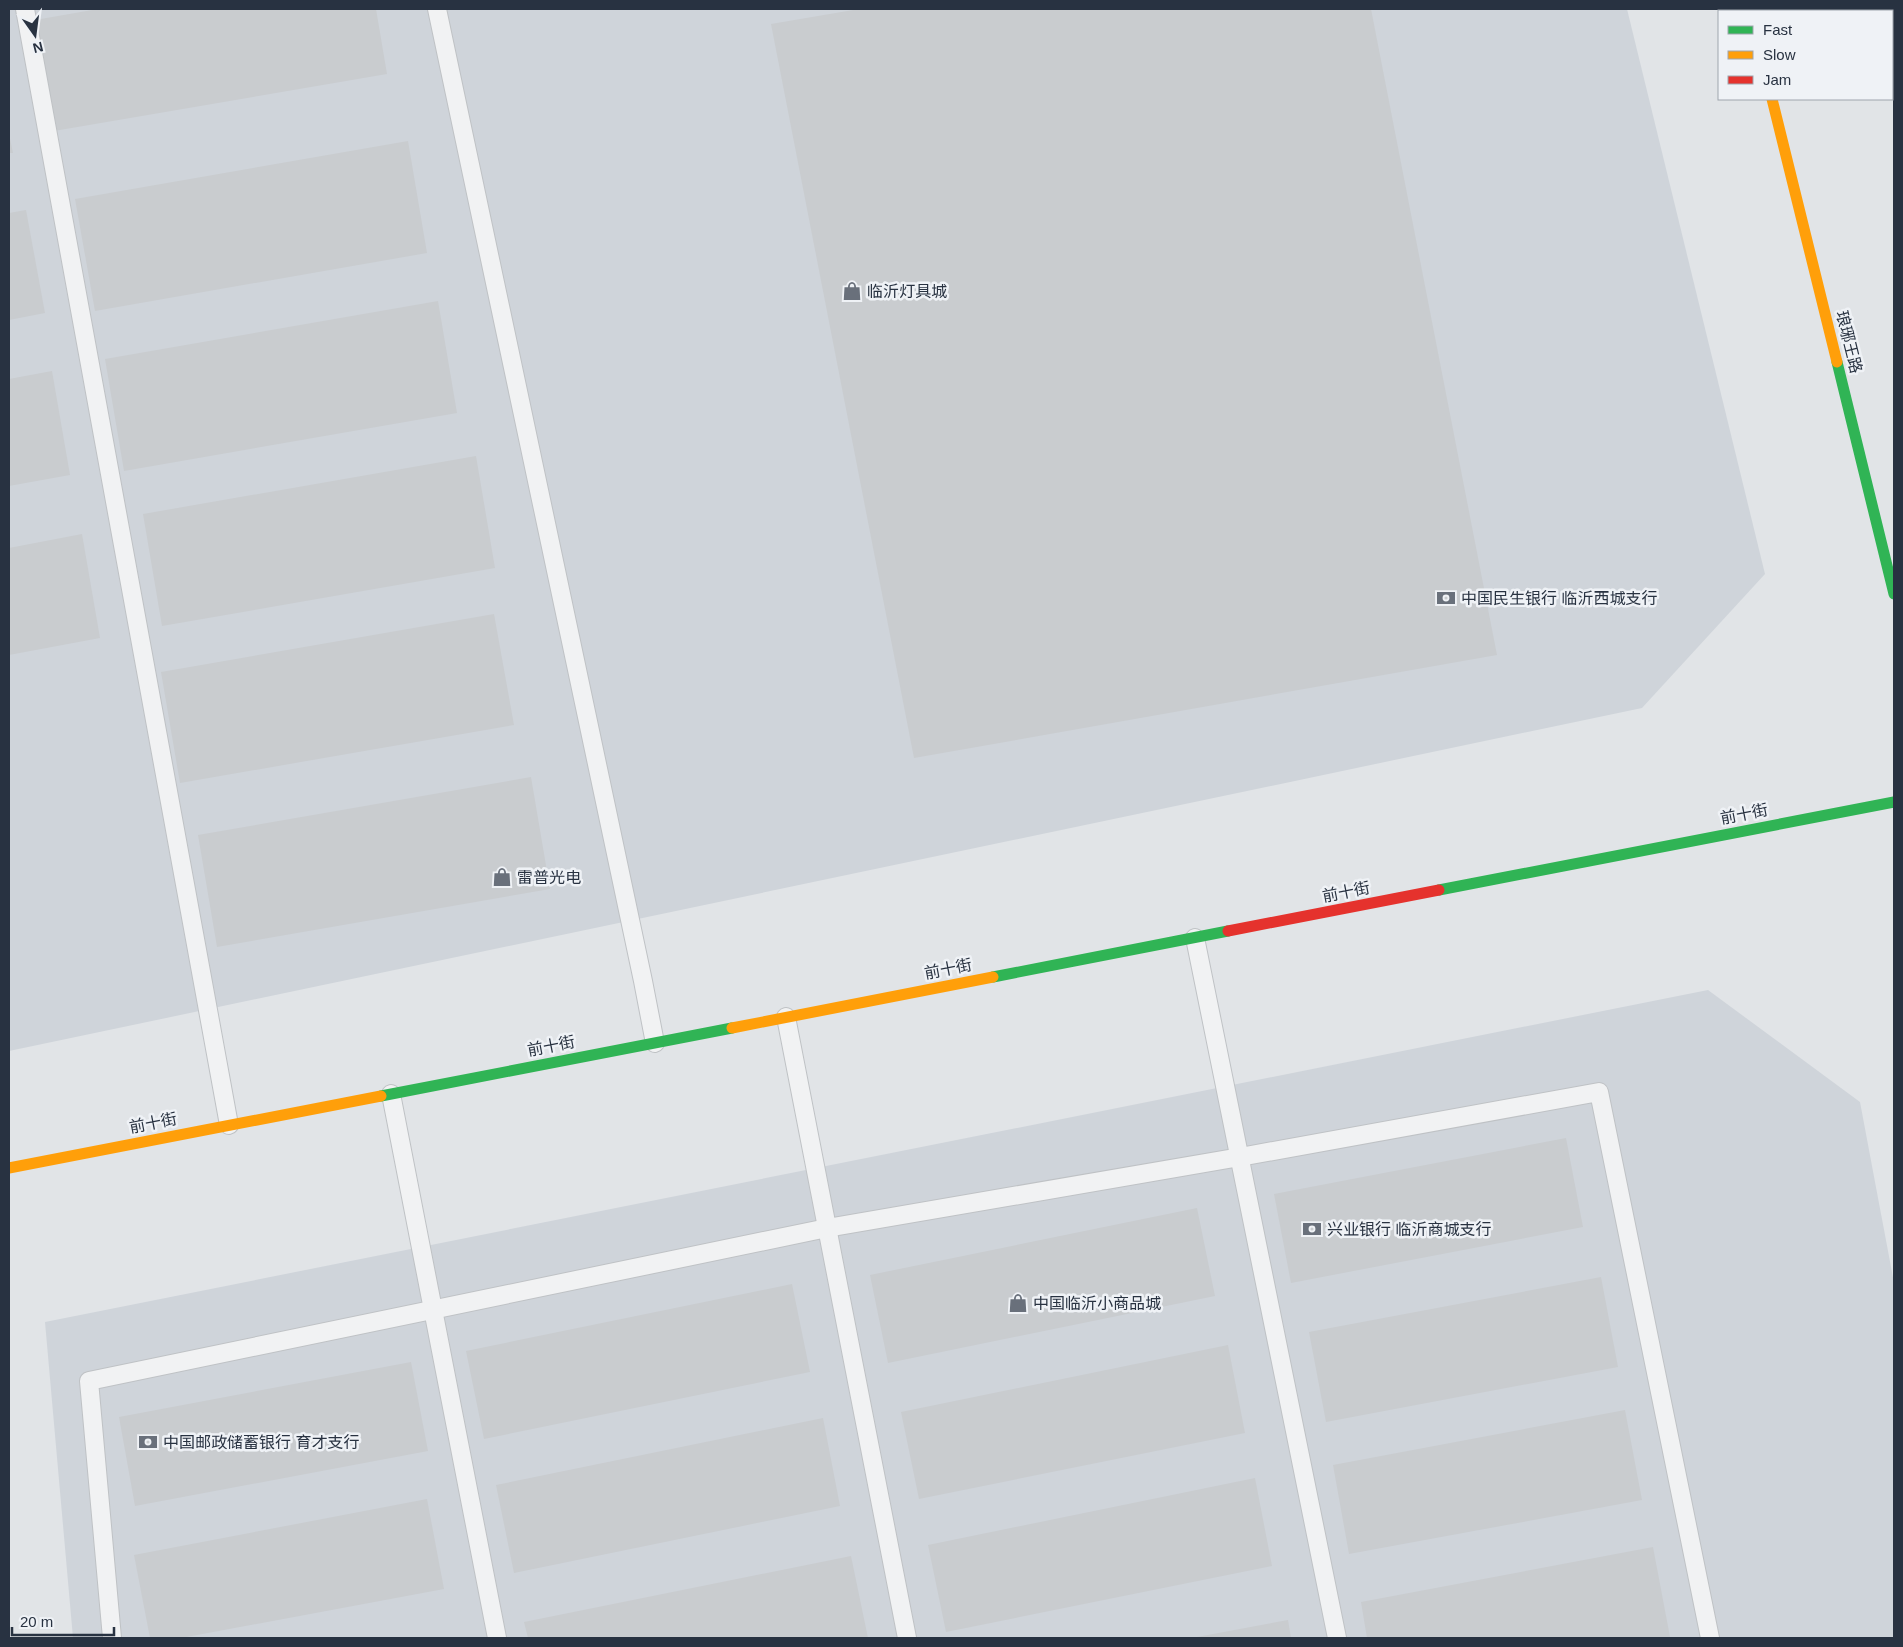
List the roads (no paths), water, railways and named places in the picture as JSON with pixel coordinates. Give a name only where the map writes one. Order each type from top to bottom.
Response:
[{"type":"main road","name":"琅琊王路","points":[[1772,100],[1894,594]]},
{"type":"main road","name":"前十街","points":[[9,1168],[1894,802]]},
{"type":"lane","points":[[25,9],[229,1125]]},
{"type":"lane","points":[[437,9],[655,1043]]},
{"type":"lane","points":[[1876,521],[1894,517]]},
{"type":"lane","points":[[1195,938],[1337,1638]]},
{"type":"lane","points":[[786,1017],[907,1638]]},
{"type":"lane","points":[[112,1638],[89,1381],[827,1228],[1240,1157],[1599,1092],[1710,1638]]},
{"type":"lane","points":[[391,1094],[497,1638]]},
{"type":"place","name":"临沂灯具城","points":[[852,291]]},
{"type":"place","name":"中国民生银行 临沂西城支行","points":[[1446,598]]},
{"type":"place","name":"雷普光电","points":[[502,877]]},
{"type":"place","name":"兴业银行 临沂商城支行","points":[[1312,1229]]},
{"type":"place","name":"中国临沂小商品城","points":[[1018,1303]]},
{"type":"place","name":"中国邮政储蓄银行 育才支行","points":[[148,1442]]}]
